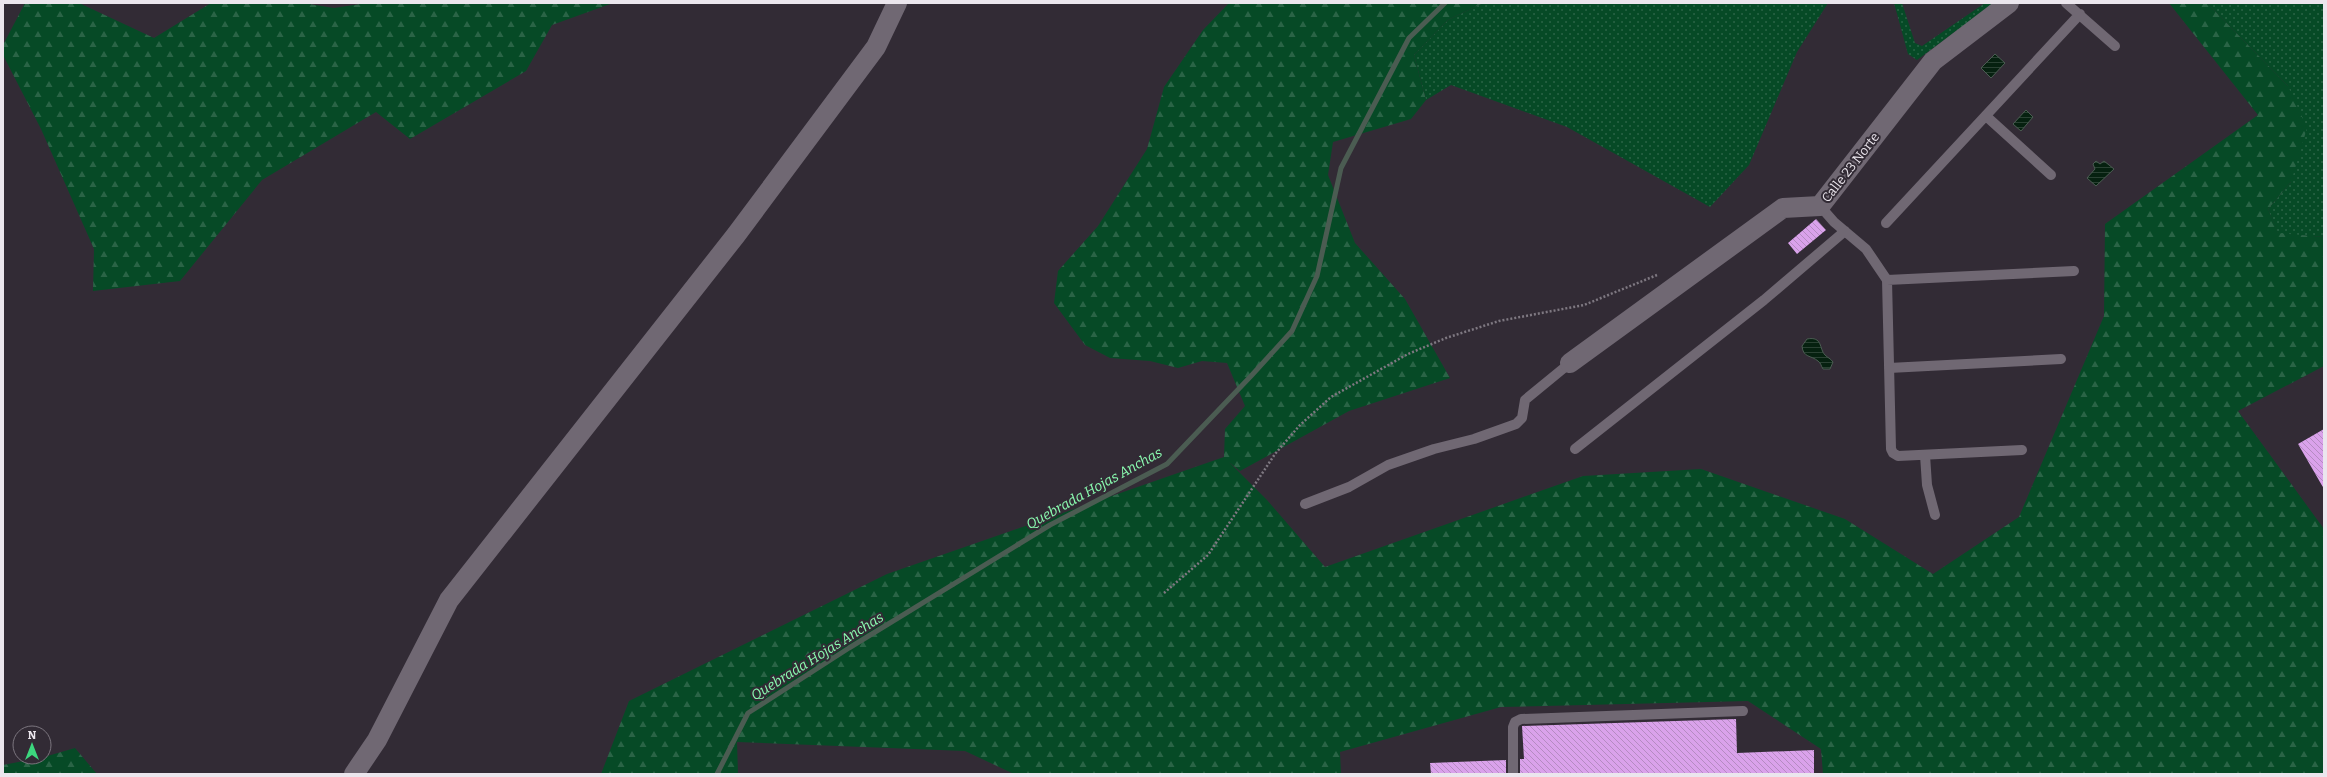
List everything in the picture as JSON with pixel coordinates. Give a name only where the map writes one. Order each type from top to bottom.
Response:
[{"type":"street","points":[[354,774],[377,740],[449,600],[745,222],[876,47],[897,3]]},
{"type":"street","name":"Calle 23 Norte","points":[[1570,363],[1783,208],[1820,206],[1933,61],[2009,3]]},
{"type":"lane","points":[[2066,3],[2115,46]]},
{"type":"lane","points":[[1886,223],[2080,14]]},
{"type":"lane","points":[[1986,116],[2051,175]]},
{"type":"lane","points":[[1820,206],[1834,222],[1866,249],[1888,280],[1891,449],[1893,453],[1898,456],[2022,450]]},
{"type":"lane","points":[[1575,449],[1764,300],[1845,231]]},
{"type":"lane","points":[[1888,280],[2074,271]]},
{"type":"lane","points":[[1889,368],[2061,359]]},
{"type":"lane","points":[[1305,504],[1349,487],[1388,465],[1434,449],[1474,439],[1516,424],[1522,418],[1525,400],[1570,363]]},
{"type":"lane","points":[[1925,455],[1927,485],[1935,515]]},
{"type":"lane","points":[[1513,774],[1513,727],[1515,722],[1521,719],[1743,711]]},
{"type":"path","points":[[1164,593],[1208,555],[1275,454],[1300,425],[1331,397],[1408,354],[1446,338],[1499,321],[1584,305],[1662,273]]},
{"type":"green space","points":[[25,3],[79,3],[154,38],[211,3],[303,3],[334,8],[367,3],[613,3],[552,25],[526,71],[410,139],[376,112],[262,180],[180,281],[93,291],[94,249],[41,129],[3,55],[3,45]]},
{"type":"green space","points":[[1229,3],[1483,3],[1448,20],[1414,55],[1426,100],[1411,119],[1333,142],[1328,175],[1355,243],[1405,299],[1450,378],[1349,411],[1240,471],[1229,462],[1267,500],[1325,567],[1583,476],[1701,469],[1845,519],[1933,574],[2019,517],[2104,316],[2105,224],[2258,115],[2169,3],[2207,3],[2288,86],[2307,128],[2291,182],[2268,209],[2278,233],[2324,237],[2324,366],[2238,411],[2324,529],[2324,774],[1823,774],[1821,749],[1748,701],[1501,707],[1340,752],[1341,774],[1014,774],[965,751],[737,742],[738,774],[601,774],[629,701],[887,574],[1224,457],[1225,429],[1245,406],[1227,363],[1202,361],[1178,368],[1150,361],[1110,358],[1085,345],[1054,303],[1058,271],[1098,226],[1147,149],[1164,87],[1203,30]]},
{"type":"green space","points":[[1483,3],[1828,3],[1797,52],[1749,165],[1710,207],[1567,127],[1451,85],[1426,100],[1414,55],[1448,20]]},
{"type":"green space","points":[[1894,3],[1902,3],[1915,43],[1922,46],[1985,3],[1994,3],[1917,60],[1908,54]]},
{"type":"green space","points":[[2207,3],[2324,3],[2324,237],[2278,234],[2268,209],[2291,182],[2288,86]]},
{"type":"green space","points":[[75,748],[97,774],[3,774],[3,765],[12,763],[12,765],[52,765],[52,755]]},
{"type":"shaded area","points":[[1995,54],[2005,63],[1991,78],[1981,68]]},
{"type":"shaded area","points":[[2026,110],[2033,117],[2021,131],[2013,124]]},
{"type":"shaded area","points":[[2096,161],[2100,164],[2104,161],[2114,169],[2096,186],[2087,178],[2095,169],[2093,164]]},
{"type":"shaded area","points":[[1807,339],[1816,339],[1818,341],[1825,355],[1833,362],[1830,369],[1823,369],[1819,362],[1804,353],[1802,346]]},
{"type":"building","points":[[1816,219],[1826,230],[1797,254],[1788,243]]},
{"type":"building","points":[[2324,429],[2324,489],[2298,444]]},
{"type":"building","points":[[1736,719],[1737,753],[1814,750],[1814,774],[1520,774],[1520,759],[1524,759],[1522,726]]},
{"type":"building","points":[[1506,760],[1506,774],[1431,774],[1430,763]]},
{"type":"waterway","name":"Quebrada Hojas Anchas","points":[[717,774],[748,713],[849,648],[1050,525],[1167,464],[1251,376],[1292,331],[1317,276],[1341,168],[1409,38],[1445,3]]}]
